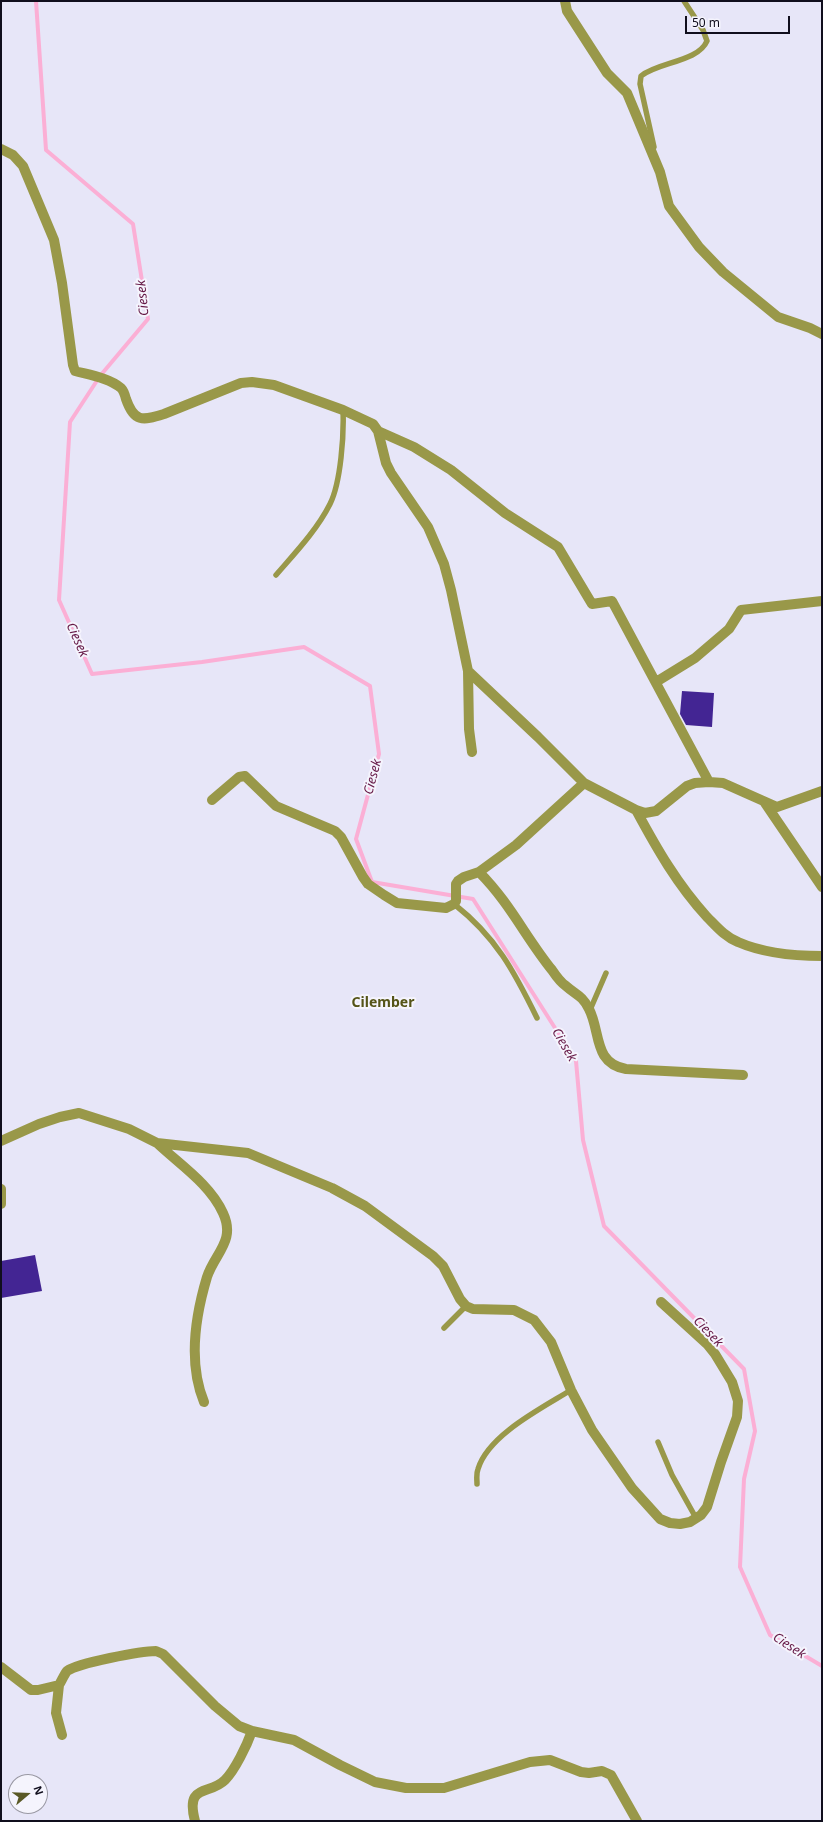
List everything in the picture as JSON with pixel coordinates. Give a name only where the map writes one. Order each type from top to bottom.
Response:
[{"type":"street","points":[[565,1],[567,11],[607,73],[627,93],[655,159],[669,206],[699,247],[723,272],[778,318],[810,328],[822,334]]},
{"type":"street","points":[[1,149],[13,155],[23,166],[54,240],[59,260],[75,371],[109,381],[123,390],[131,412],[139,418],[151,418],[164,414],[247,382],[274,385],[343,410],[373,424],[378,431],[388,468],[428,527],[444,564],[452,590],[468,671],[468,716],[472,752]]},
{"type":"street","points":[[378,431],[414,447],[451,470],[505,513],[558,547],[592,604],[612,600],[709,782]]},
{"type":"street","points":[[656,682],[695,658],[729,629],[741,610],[822,601]]},
{"type":"street","points":[[468,671],[538,737],[584,784],[636,810],[645,813],[656,811],[688,786],[695,783],[723,783],[775,807],[781,807],[822,791]]},
{"type":"street","points":[[212,800],[239,777],[245,776],[276,806],[335,831],[341,837],[366,880],[384,895],[397,903],[442,908],[455,903],[456,884],[464,877],[479,872],[516,846],[584,784]]},
{"type":"street","points":[[764,801],[822,887]]},
{"type":"street","points":[[636,810],[676,880],[690,898],[722,932],[736,942],[753,947],[794,955],[822,956]]},
{"type":"street","points":[[479,872],[514,914],[550,969],[564,985],[582,996],[590,1010],[603,1055],[610,1062],[620,1068],[743,1075]]},
{"type":"street","points":[[1,1141],[46,1122],[80,1113],[129,1129],[157,1143],[212,1194],[223,1212],[227,1232],[225,1243],[208,1276],[203,1292],[194,1350],[196,1380],[204,1402]]},
{"type":"street","points":[[157,1143],[248,1153],[332,1188],[365,1206],[433,1256],[443,1266],[460,1299],[466,1306],[473,1309],[514,1310],[534,1320],[550,1342],[570,1390],[605,1449],[645,1505],[660,1519],[670,1524],[680,1524],[701,1515],[708,1507],[720,1462],[737,1417],[738,1401],[730,1378],[715,1354],[707,1344],[661,1302]]},
{"type":"street","points":[[1,1189],[1,1204]]},
{"type":"street","points":[[62,1735],[56,1713],[59,1685],[66,1673],[72,1669],[102,1660],[156,1651],[163,1654],[174,1663],[214,1706],[239,1726],[252,1731],[294,1740],[340,1766],[374,1782],[406,1788],[428,1789],[457,1785],[539,1760],[550,1760],[581,1772],[602,1771],[613,1777],[637,1821]]},
{"type":"street","points":[[1,1667],[31,1690],[38,1690],[59,1685]]},
{"type":"street","points":[[195,1821],[192,1811],[194,1800],[200,1792],[225,1781],[241,1757],[252,1731]]},
{"type":"lane","points":[[655,159],[640,84],[641,76],[653,69],[695,54],[703,49],[707,41],[703,30],[684,1]]},
{"type":"lane","points":[[276,575],[309,536],[330,504],[336,487],[344,430],[343,410]]},
{"type":"lane","points":[[455,903],[499,948],[519,979],[538,1018]]},
{"type":"lane","points":[[590,1010],[606,973]]},
{"type":"lane","points":[[444,1328],[466,1306]]},
{"type":"lane","points":[[477,1484],[479,1466],[497,1441],[520,1421],[570,1390]]},
{"type":"lane","points":[[658,1442],[672,1474],[696,1518]]},
{"type":"building","points":[[682,691],[714,693],[712,727],[686,725],[680,714]]},
{"type":"building","points":[[35,1255],[42,1291],[1,1298],[1,1261]]},
{"type":"waterway","name":"Ciesek","points":[[36,1],[46,150],[133,224],[148,319],[100,376],[70,422],[59,600],[92,674],[202,662],[304,647],[370,686],[379,754],[356,839],[372,882],[473,899],[576,1061],[583,1140],[604,1226],[744,1369],[755,1431],[744,1479],[740,1567],[770,1635],[822,1666]]},
{"type":"district","name":"Cilember","points":[[383,1003]]}]
